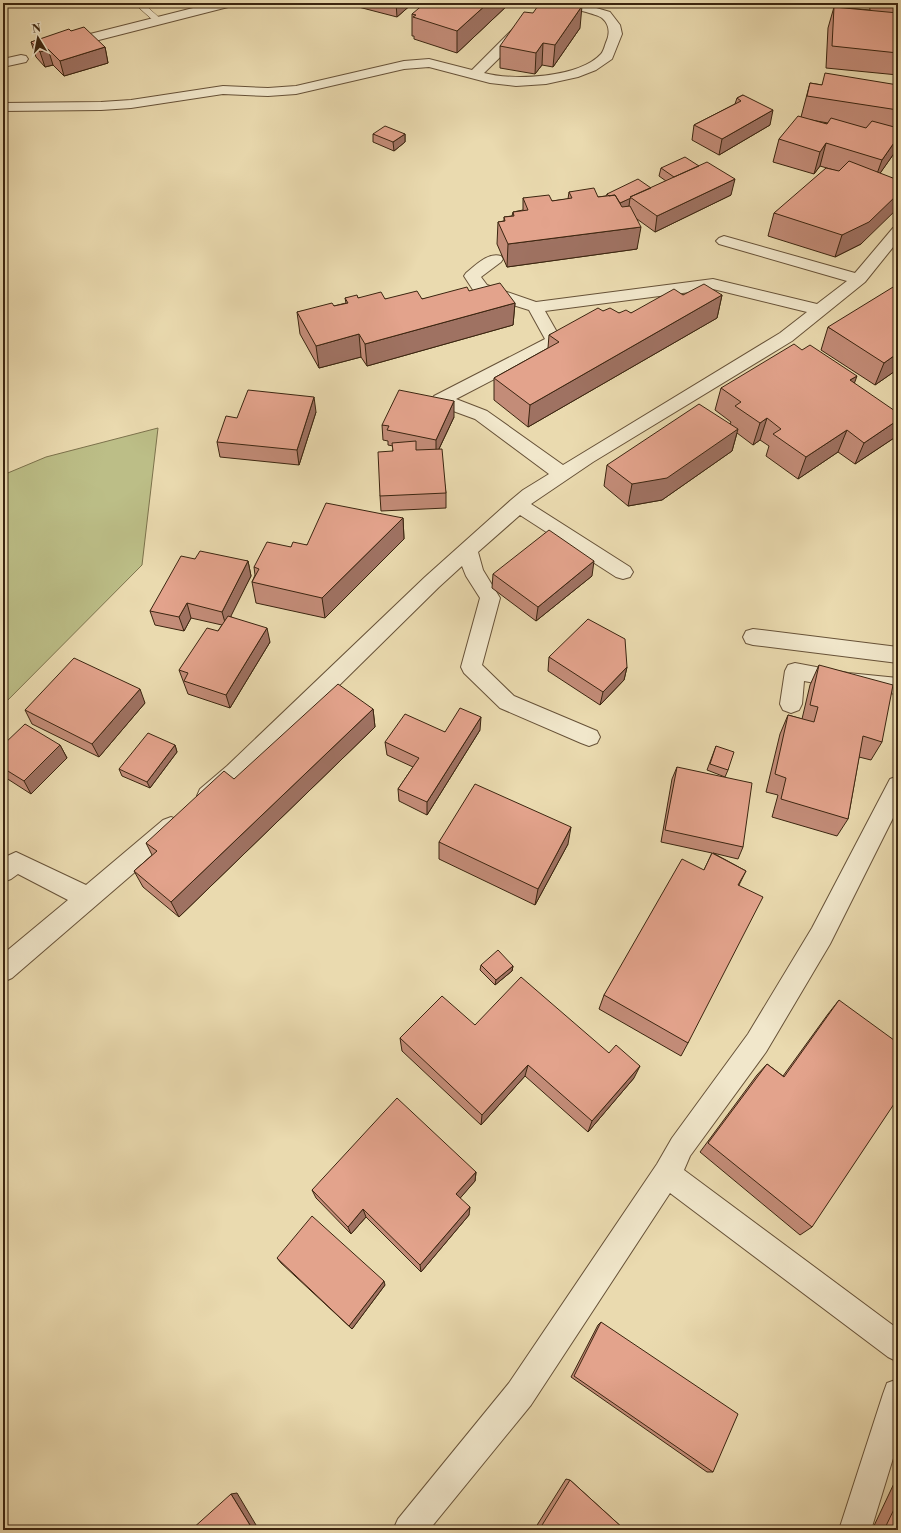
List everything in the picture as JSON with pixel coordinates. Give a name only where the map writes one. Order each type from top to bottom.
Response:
[{"type":"street","points":[[91,38],[159,21],[197,7],[228,3]]},
{"type":"street","points":[[3,106],[58,108],[124,104],[223,90],[268,92],[296,90],[404,65],[422,64],[443,66],[490,79],[516,82],[546,80],[591,67],[607,56],[616,34],[614,25],[606,15],[566,3]]},
{"type":"street","points":[[476,75],[528,22]]},
{"type":"street","points":[[3,63],[21,59]]},
{"type":"street","points":[[3,970],[235,773],[432,582],[518,505],[562,474],[786,337],[859,279],[898,231]]},
{"type":"street","points":[[724,241],[859,279]]},
{"type":"street","points":[[495,259],[472,276],[481,289],[534,307],[713,284],[820,310]]},
{"type":"street","points":[[534,307],[554,341],[440,400],[481,415],[562,474]]},
{"type":"street","points":[[518,505],[623,572]]},
{"type":"street","points":[[468,550],[473,570],[490,598],[471,667],[507,702],[589,737]]},
{"type":"street","points":[[753,638],[898,656]]},
{"type":"street","points":[[791,704],[795,671],[848,681],[898,686]]},
{"type":"street","points":[[409,1530],[520,1394],[667,1174],[681,1147],[761,1037],[821,936],[898,786]]},
{"type":"street","points":[[3,872],[16,862],[88,898]]},
{"type":"street","points":[[667,1174],[898,1347]]},
{"type":"street","points":[[855,1530],[898,1394]]},
{"type":"lane","points":[[138,3],[159,21]]},
{"type":"green space","points":[[158,428],[142,565],[3,705],[3,475],[46,457]]},
{"type":"building","points":[[425,3],[488,3],[457,31],[413,17],[416,15],[412,14]]},
{"type":"building","points":[[540,3],[565,3],[582,6],[555,45],[543,43],[536,53],[500,46],[524,12],[533,13]]},
{"type":"building","points":[[834,7],[898,13],[898,53],[832,46]]},
{"type":"building","points":[[84,27],[105,47],[60,61],[48,49],[40,52],[31,42],[69,29],[71,31]]},
{"type":"building","points":[[825,73],[898,85],[898,110],[807,96],[810,83],[822,85]]},
{"type":"building","points":[[743,95],[773,110],[722,139],[694,125],[741,101],[737,98]]},
{"type":"building","points":[[798,116],[827,124],[831,118],[866,128],[872,121],[898,128],[898,137],[882,160],[826,143],[820,152],[779,139]]},
{"type":"building","points":[[385,126],[405,134],[393,142],[373,134]]},
{"type":"building","points":[[685,157],[699,166],[674,177],[661,168]]},
{"type":"building","points":[[849,161],[898,180],[898,194],[869,222],[842,235],[774,213],[826,168],[839,171]]},
{"type":"building","points":[[707,162],[735,179],[657,216],[630,197]]},
{"type":"building","points":[[638,179],[651,188],[620,203],[615,195],[609,196],[607,194]]},
{"type":"building","points":[[594,188],[598,197],[615,195],[622,207],[630,206],[641,227],[508,244],[498,222],[505,221],[504,217],[514,216],[513,212],[528,210],[523,198],[549,195],[552,201],[572,198],[569,192]]},
{"type":"building","points":[[500,283],[515,303],[365,344],[359,334],[316,346],[297,312],[332,303],[334,306],[348,303],[345,298],[357,295],[358,298],[381,292],[385,299],[417,291],[422,299],[467,287],[469,291]]},
{"type":"building","points":[[704,284],[722,295],[530,405],[494,378],[559,342],[549,335],[598,308],[603,311],[610,308],[619,313],[626,310],[631,313],[674,289],[683,295]]},
{"type":"building","points":[[898,284],[898,353],[884,363],[828,327]]},
{"type":"building","points":[[794,344],[802,350],[810,345],[857,376],[850,380],[898,413],[898,420],[864,443],[847,430],[806,457],[773,434],[781,429],[767,418],[760,423],[735,406],[741,402],[721,388]]},
{"type":"building","points":[[248,390],[314,397],[297,450],[217,442],[226,416],[237,418]]},
{"type":"building","points":[[399,390],[454,401],[436,440],[387,430],[389,426],[382,425]]},
{"type":"building","points":[[699,404],[738,429],[667,478],[632,484],[607,465]]},
{"type":"building","points":[[416,441],[416,450],[442,449],[446,493],[380,496],[378,452],[393,451],[392,443]]},
{"type":"building","points":[[326,503],[403,518],[322,598],[252,582],[259,569],[254,567],[267,542],[291,547],[293,542],[307,545]]},
{"type":"building","points":[[549,530],[594,561],[538,607],[493,574]]},
{"type":"building","points":[[200,551],[248,561],[222,612],[187,603],[179,617],[150,611],[181,556],[195,559]]},
{"type":"building","points":[[228,616],[267,628],[226,695],[184,681],[188,673],[179,670],[207,628],[218,631]]},
{"type":"building","points":[[588,619],[625,639],[627,667],[603,692],[549,657]]},
{"type":"building","points":[[74,658],[140,689],[92,744],[25,710]]},
{"type":"building","points":[[819,665],[893,685],[882,742],[863,736],[848,819],[781,799],[786,778],[775,774],[788,715],[814,722],[818,707],[810,705]]},
{"type":"building","points":[[338,684],[373,709],[171,902],[134,871],[157,851],[146,843],[224,771],[234,779]]},
{"type":"building","points":[[460,708],[481,717],[427,802],[398,789],[419,758],[385,742],[405,714],[445,732]]},
{"type":"building","points":[[25,724],[60,745],[24,781],[3,768],[3,745]]},
{"type":"building","points":[[148,733],[175,745],[147,782],[119,769]]},
{"type":"building","points":[[716,746],[734,752],[728,770],[710,764]]},
{"type":"building","points":[[677,767],[752,783],[743,847],[665,830]]},
{"type":"building","points":[[475,784],[571,827],[538,889],[439,842]]},
{"type":"building","points":[[712,853],[746,871],[738,885],[763,897],[688,1043],[604,995],[682,859],[704,870]]},
{"type":"building","points":[[498,950],[513,966],[496,980],[481,965]]},
{"type":"building","points":[[521,977],[609,1053],[616,1045],[640,1066],[592,1121],[528,1065],[482,1115],[400,1038],[442,996],[475,1025]]},
{"type":"building","points":[[839,1000],[898,1043],[898,1098],[812,1227],[708,1143],[767,1064],[784,1077]]},
{"type":"building","points":[[397,1098],[476,1172],[456,1194],[470,1207],[420,1265],[363,1209],[348,1227],[312,1190]]},
{"type":"building","points":[[312,1216],[384,1281],[349,1326],[277,1258]]},
{"type":"building","points":[[601,1322],[738,1414],[713,1472],[574,1376]]},
{"type":"building","points":[[570,1480],[625,1530],[539,1530]]},
{"type":"building","points":[[231,1494],[253,1530],[191,1530]]},
{"type":"building","points":[[898,1501],[898,1530],[884,1530]]}]
